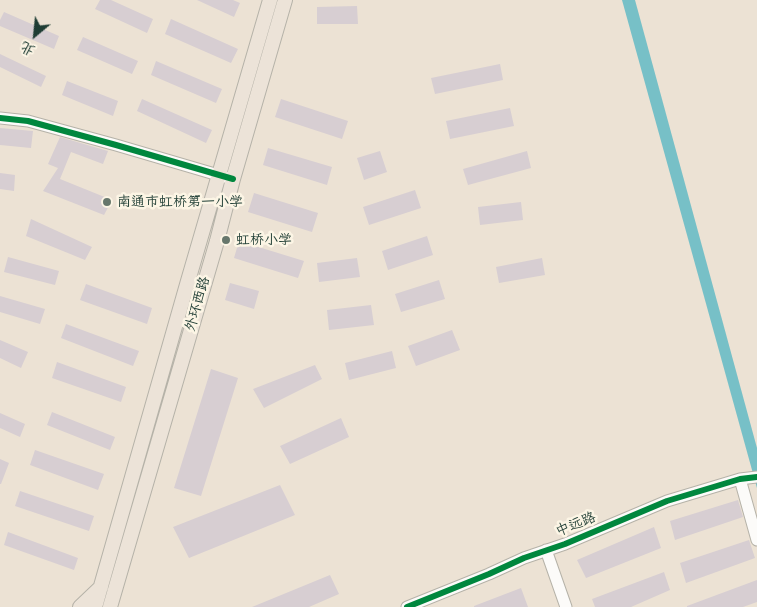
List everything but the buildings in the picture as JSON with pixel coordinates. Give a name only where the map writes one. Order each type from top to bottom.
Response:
[{"type":"main road","name":"外环西路","points":[[110,607],[217,241],[226,178],[270,0]]},
{"type":"main road","name":"外环西路","points":[[95,607],[185,290],[226,178],[285,0]]},
{"type":"main road","points":[[80,607],[101,587]]},
{"type":"street","points":[[0,118],[28,121],[226,178]]},
{"type":"street","points":[[749,478],[757,540]]},
{"type":"street","name":"中远路","points":[[407,607],[565,544],[666,501],[749,478]]},
{"type":"street","points":[[546,550],[566,607]]},
{"type":"water","points":[[622,0],[635,0],[757,448],[757,488]]},
{"type":"cycle path","points":[[0,118],[28,121],[233,179]]},
{"type":"cycle path","points":[[407,607],[667,501],[740,479],[757,477]]},
{"type":"place","name":"南通市虹桥第一小学","points":[[107,202]]},
{"type":"place","name":"虹桥小学","points":[[226,240]]}]
